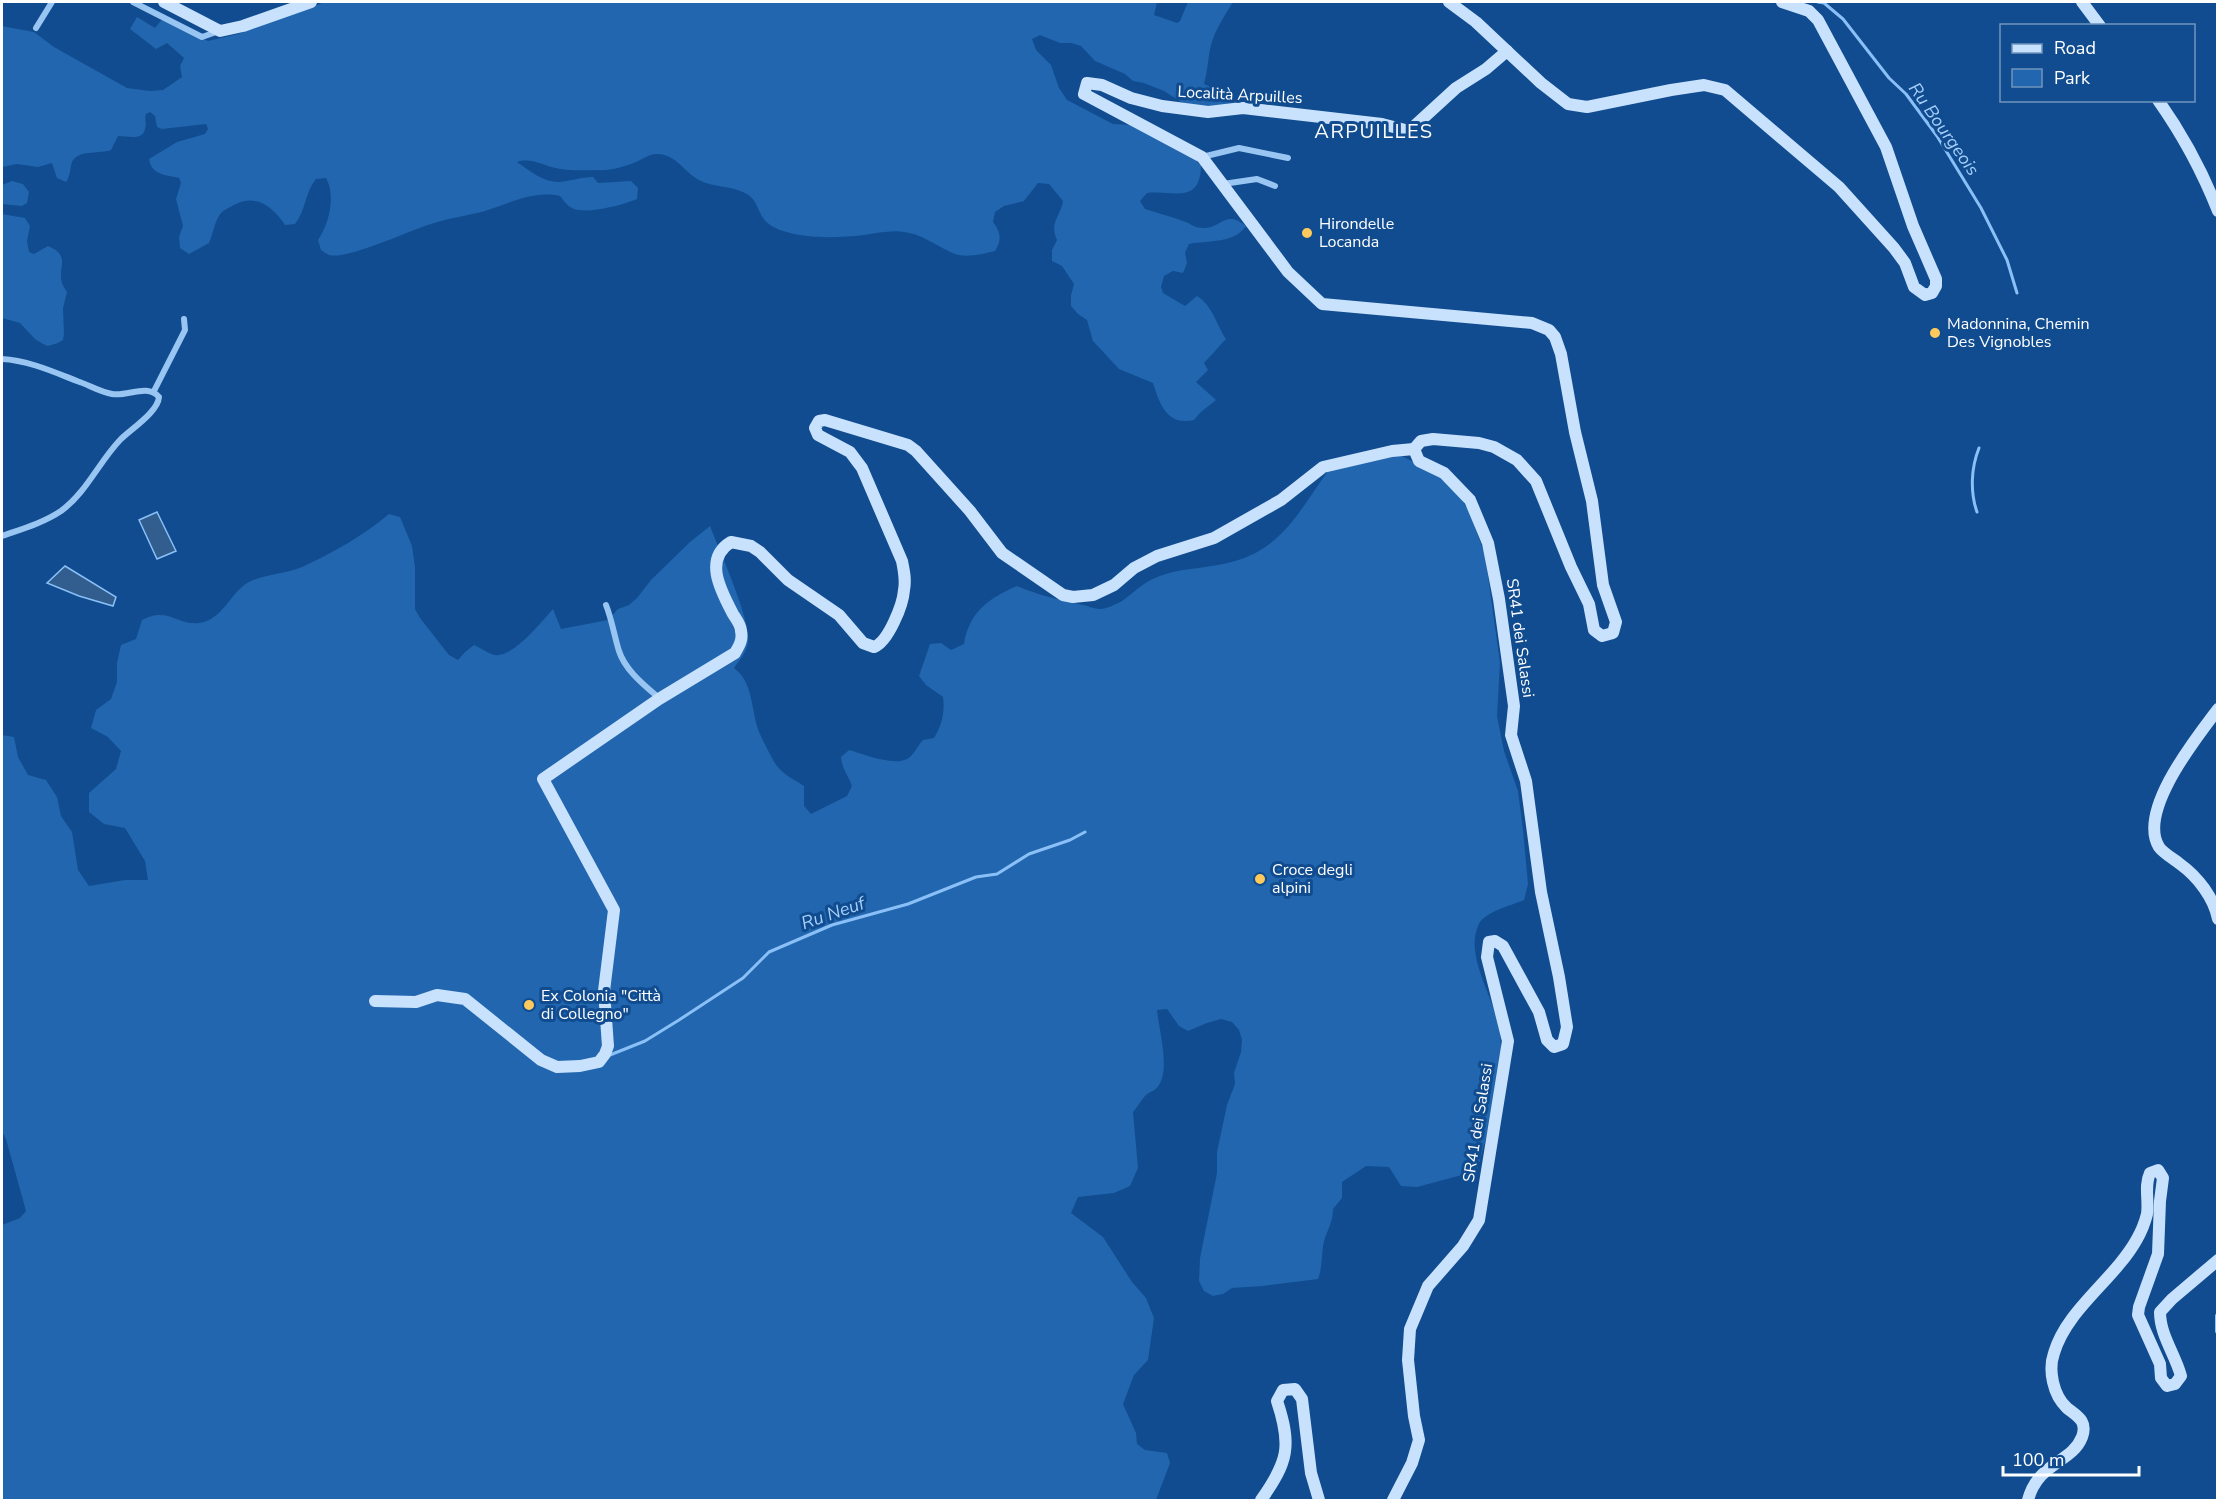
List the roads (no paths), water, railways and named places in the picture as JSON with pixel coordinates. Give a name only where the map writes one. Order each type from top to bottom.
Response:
[{"type":"street","points":[[36,28],[52,2]]},
{"type":"street","points":[[133,2],[202,38],[311,2]]},
{"type":"street","points":[[165,2],[220,31]]},
{"type":"street","points":[[1449,2],[1476,22],[1541,83],[1568,104],[1608,107],[1671,90],[1704,86],[1725,90],[1839,187],[1894,248],[1905,263],[1918,292],[1925,295],[1932,293],[1936,286],[1936,279],[1913,226],[1886,147],[1818,20],[1809,10],[1782,2]]},
{"type":"street","points":[[2082,2],[2098,24]]},
{"type":"street","name":"Località Arpuilles","points":[[1414,449],[1421,441],[1433,439],[1479,443],[1494,447],[1517,460],[1536,481],[1571,567],[1589,604],[1594,630],[1602,636],[1613,633],[1616,622],[1604,585],[1592,501],[1575,432],[1561,354],[1555,337],[1549,330],[1532,323],[1322,303],[1284,267],[1202,157],[1084,94],[1087,82],[1102,85],[1131,98],[1162,106],[1208,112],[1243,108],[1382,124],[1409,131],[1456,88],[1486,69],[1507,51]]},
{"type":"street","points":[[2159,102],[2209,189],[2217,211]]},
{"type":"street","points":[[1202,157],[1239,148],[1288,158]]},
{"type":"street","points":[[1222,184],[1257,179],[1275,186]]},
{"type":"street","points":[[154,391],[185,330],[184,319]]},
{"type":"street","points":[[2,359],[39,367],[106,393],[121,396],[148,390],[154,391],[159,397],[159,402],[154,409],[120,441],[63,510],[42,521],[2,536]]},
{"type":"street","points":[[375,1001],[416,1002],[437,995],[465,999],[541,1060],[557,1066],[580,1066],[599,1062],[608,1046],[604,991],[614,910],[543,779],[659,699],[735,653],[741,643],[741,630],[718,580],[715,561],[721,548],[731,542],[751,546],[760,552],[788,580],[839,615],[866,646],[878,646],[884,640],[896,616],[904,590],[902,561],[862,468],[850,452],[816,433],[816,425],[822,420],[908,445],[970,511],[1002,553],[1063,595],[1073,597],[1093,595],[1114,585],[1134,568],[1157,556],[1214,538],[1281,500],[1323,467],[1392,451],[1414,449]]},
{"type":"street","name":"SR41 dei Salassi","points":[[1393,1500],[1412,1463],[1419,1440],[1408,1360],[1410,1329],[1428,1287],[1463,1246],[1479,1220],[1508,1041],[1486,957],[1489,942],[1495,941],[1503,946],[1539,1012],[1547,1040],[1554,1047],[1563,1044],[1568,1027],[1560,978],[1540,892],[1526,781],[1511,735],[1514,706],[1499,599],[1488,543],[1470,500],[1444,473],[1419,461],[1415,457],[1414,449]]},
{"type":"street","points":[[606,605],[613,621],[620,653],[637,679],[659,699]]},
{"type":"street","points":[[2217,709],[2186,752],[2157,808],[2154,829],[2159,847],[2192,873],[2215,907],[2217,919]]},
{"type":"street","points":[[2028,1500],[2032,1486],[2047,1468],[2076,1448],[2083,1435],[2084,1424],[2078,1414],[2066,1407],[2053,1383],[2053,1353],[2065,1328],[2126,1257],[2139,1237],[2147,1213],[2146,1182],[2150,1173],[2158,1170],[2163,1178],[2158,1254],[2138,1315],[2160,1364],[2161,1378],[2167,1386],[2175,1384],[2181,1376],[2160,1325],[2160,1312],[2217,1260]]},
{"type":"street","points":[[2217,1316],[2217,1330]]},
{"type":"street","points":[[1262,1500],[1286,1458],[1286,1425],[1278,1401],[1283,1390],[1295,1389],[1302,1399],[1311,1473],[1319,1500]]},
{"type":"waterway","name":"Ru Bourgeois","points":[[1818,2],[1824,3],[1843,19],[1889,78],[1906,94],[1937,136],[1981,208],[2007,260],[2017,293]]},
{"type":"waterway","name":"Ru Bourgeois","points":[[1977,512],[1972,480],[1979,448]]},
{"type":"waterway","name":"Ru Neuf","points":[[610,1055],[645,1041],[679,1020],[743,978],[769,952],[832,925],[908,904],[976,877],[997,874],[1029,854],[1070,840],[1085,832]]},
{"type":"place","name":"Hirondelle Locanda","points":[[1307,233]]},
{"type":"place","name":"Madonnina, Chemin Des Vignobles","points":[[1935,333]]},
{"type":"place","name":"Croce degli alpini","points":[[1260,879]]},
{"type":"place","name":"Ex Colonia \"Città di Collegno\"","points":[[529,1005]]},
{"type":"district","name":"ARPUILLES","points":[[1374,131]]}]
